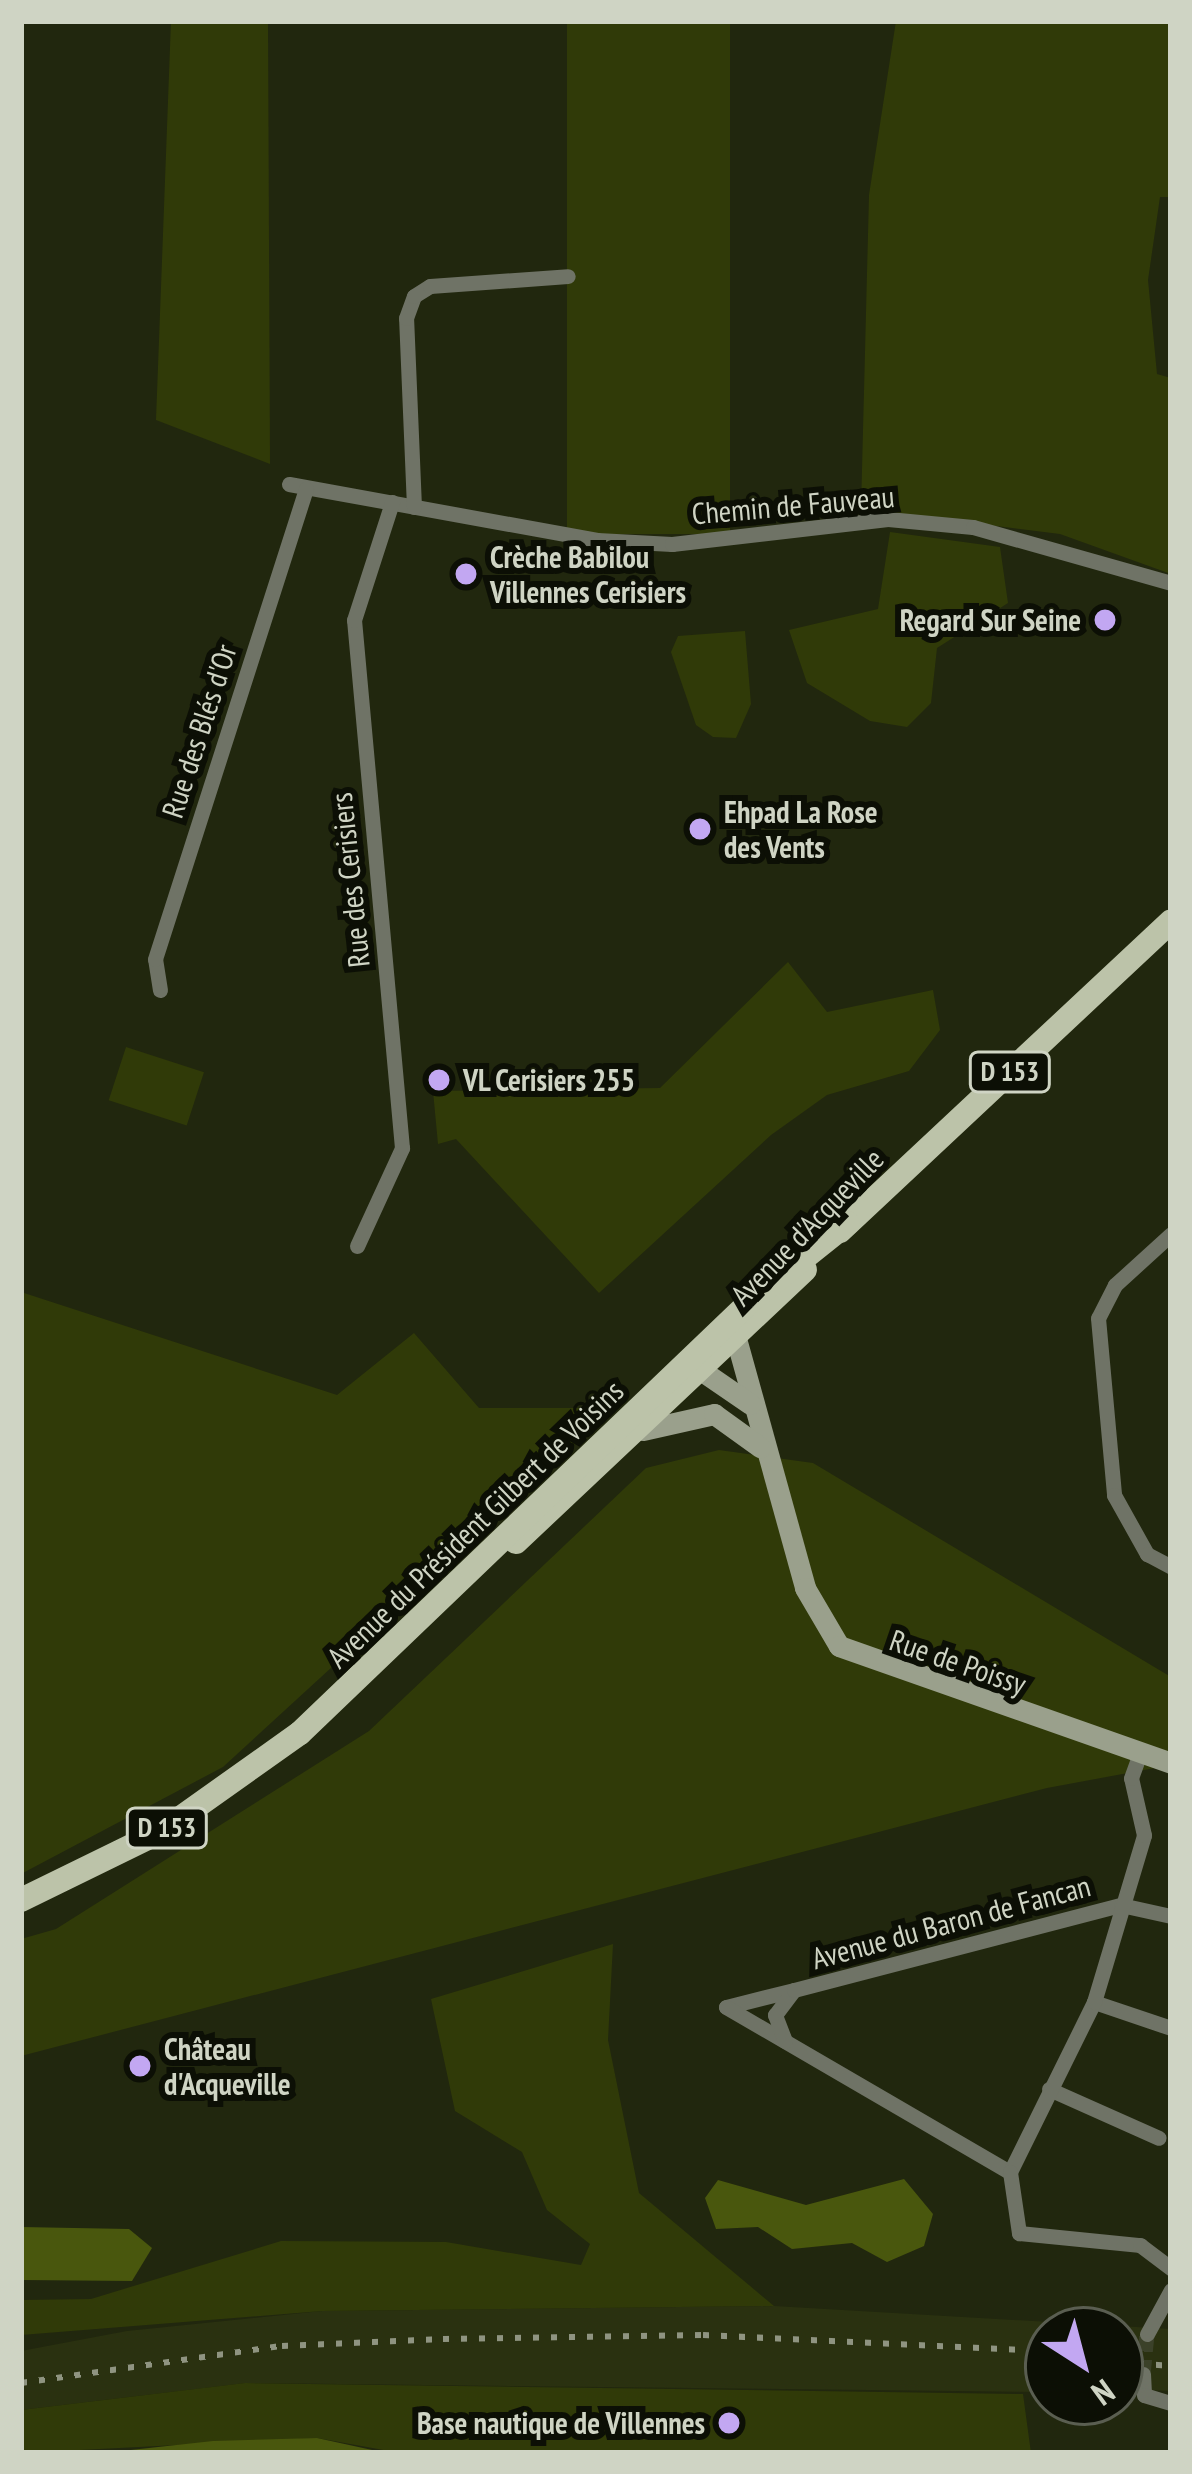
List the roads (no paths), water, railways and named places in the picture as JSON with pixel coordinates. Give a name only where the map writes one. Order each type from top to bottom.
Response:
[{"type":"main road","name":"Avenue d'Acqueville","points":[[481,1569],[643,1430],[694,1368],[737,1342],[848,1222],[1171,921]]},
{"type":"main road","name":"D 153","points":[[694,1368],[848,1222]]},
{"type":"main road","name":"Avenue du Président Gilbert de Voisins","points":[[21,1900],[209,1802],[481,1569],[667,1379],[694,1368]]},
{"type":"street","points":[[414,507],[406,318],[414,296],[568,276]]},
{"type":"street","name":"Chemin de Fauveau","points":[[297,487],[641,543],[888,519],[952,525],[1104,556],[1171,583]]},
{"type":"street","name":"Rue des Blés d'Or","points":[[160,990],[155,959],[297,487]]},
{"type":"street","name":"Rue des Cerisiers","points":[[357,1246],[402,1148],[355,620],[392,502]]},
{"type":"street","points":[[1171,1234],[1115,1285],[1098,1318],[1114,1495],[1147,1554],[1171,1567]]},
{"type":"street","name":"Rue de Poissy","points":[[737,1342],[762,1450],[805,1588],[839,1646],[1171,1763]]},
{"type":"street","points":[[694,1368],[751,1405]]},
{"type":"street","points":[[694,1368],[714,1414],[762,1450]]},
{"type":"street","points":[[643,1430],[714,1414]]},
{"type":"street","points":[[1140,1753],[1131,1778],[1144,1835],[1094,2002],[1010,2172],[1019,2233],[1139,2245],[1171,2268]]},
{"type":"street","points":[[1121,1905],[1171,1916]]},
{"type":"street","name":"Avenue du Baron de Fancan","points":[[1010,2172],[726,2007],[1121,1905]]},
{"type":"street","name":"Avenue du Baron de Fancan","points":[[785,2041],[775,2015],[794,1990]]},
{"type":"street","points":[[1094,2002],[1171,2028]]},
{"type":"street","points":[[1049,2089],[1159,2138]]},
{"type":"street","points":[[1147,2334],[1171,2290]]},
{"type":"tunnel","points":[[1144,2364],[1147,2334]]},
{"type":"railway","points":[[21,2383],[282,2346],[443,2339],[703,2335],[1024,2350]]},
{"type":"railway","points":[[1144,2364],[1171,2366]]},
{"type":"place","name":"Crèche Babilou Villennes Cerisiers","points":[[466,574]]},
{"type":"place","name":"Regard Sur Seine","points":[[1105,620]]},
{"type":"place","name":"Ehpad La Rose des Vents","points":[[700,829]]},
{"type":"place","name":"VL Cerisiers 255","points":[[439,1080]]},
{"type":"place","name":"Château d'Acqueville","points":[[140,2066]]},
{"type":"place","name":"Base nautique de Villennes","points":[[729,2423]]}]
